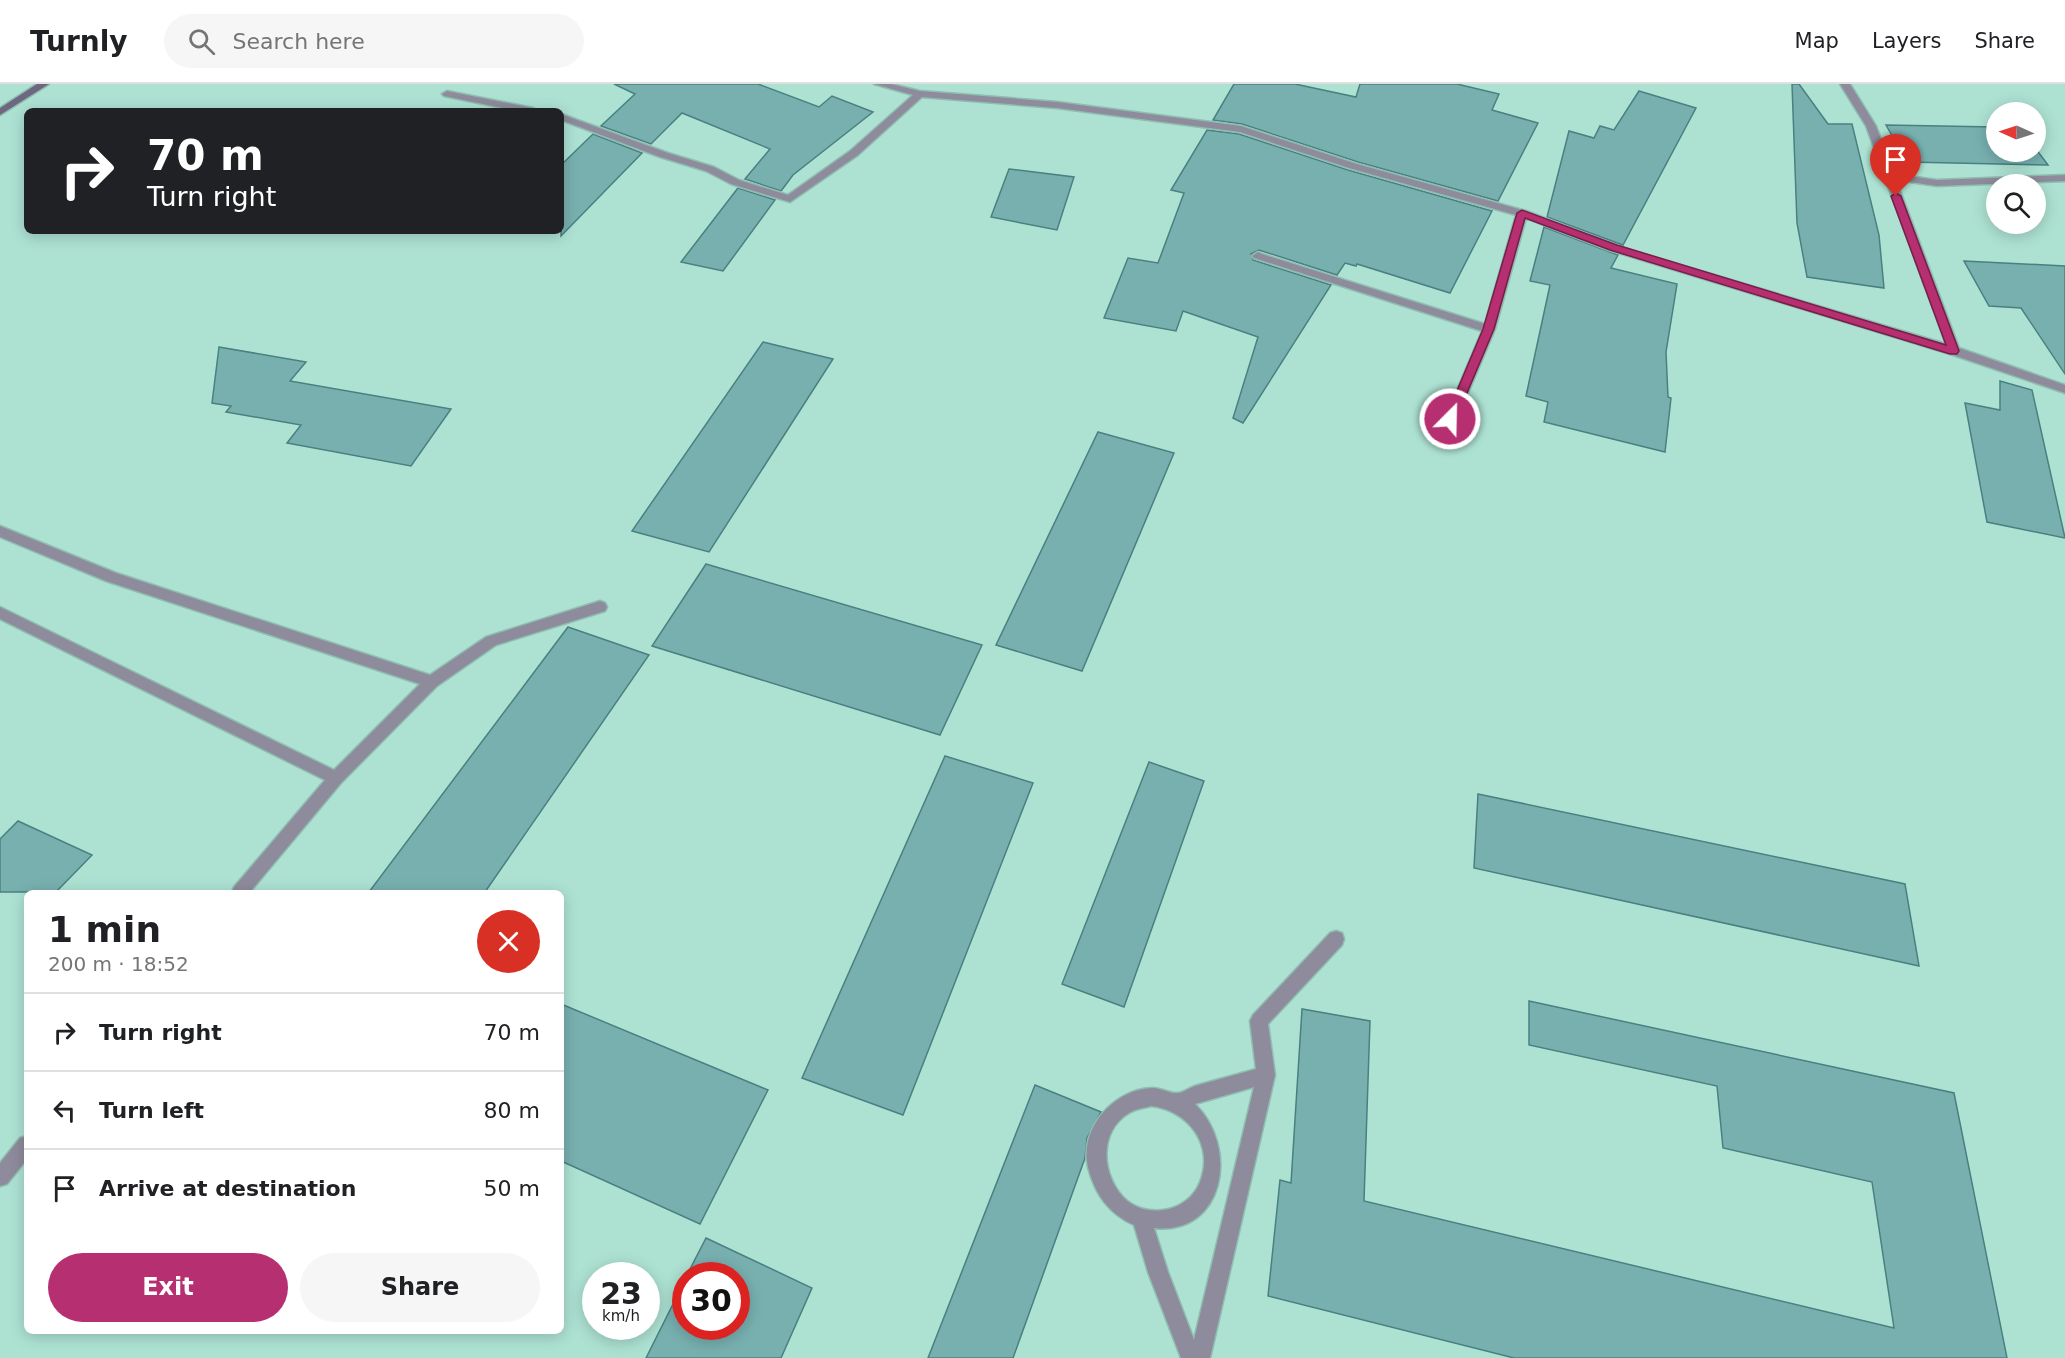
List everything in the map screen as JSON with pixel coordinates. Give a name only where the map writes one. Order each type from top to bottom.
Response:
[{"type":"main road","points":[[0,112],[44,84]]},
{"type":"street","points":[[879,84],[920,94],[1057,105],[1241,129],[1353,166],[1522,213],[1613,248],[1954,351],[2065,389]]},
{"type":"street","points":[[1845,84],[1871,126],[1954,351]]},
{"type":"street","points":[[447,94],[518,108]]},
{"type":"street","points":[[564,118],[664,155],[710,169],[735,182],[789,199],[854,153],[920,94]]},
{"type":"street","points":[[1889,176],[1937,183],[2065,178]]},
{"type":"street","points":[[1450,419],[1489,329],[1522,213]]},
{"type":"street","points":[[1258,256],[1489,329]]},
{"type":"street","points":[[0,531],[111,577],[432,682]]},
{"type":"street","points":[[242,890],[336,778],[432,682],[490,641],[600,607]]},
{"type":"street","points":[[0,613],[336,778]]},
{"type":"street","points":[[1200,1358],[1266,1075],[1259,1021],[1336,939]]},
{"type":"street","points":[[1178,1103],[1192,1096],[1266,1075]]},
{"type":"street","points":[[1137,1098],[1158,1098],[1178,1103],[1190,1111],[1208,1135],[1213,1165],[1211,1180],[1205,1193],[1185,1214],[1171,1219],[1142,1219],[1118,1205],[1100,1179],[1096,1150],[1099,1136],[1113,1112],[1137,1098]]},
{"type":"street","points":[[0,1177],[24,1149]]},
{"type":"street","points":[[1142,1219],[1158,1272],[1191,1358]]},
{"type":"building","points":[[614,84],[758,84],[819,107],[832,96],[873,112],[793,175],[781,191],[745,179],[770,149],[682,113],[651,144],[601,126],[635,94]]},
{"type":"building","points":[[1234,84],[1295,84],[1356,97],[1360,84],[1457,84],[1499,94],[1492,110],[1538,123],[1498,201],[1358,162],[1242,124],[1213,120]]},
{"type":"building","points":[[1792,84],[1799,84],[1828,124],[1852,124],[1879,235],[1884,288],[1807,277],[1797,223]]},
{"type":"building","points":[[1639,91],[1696,108],[1623,245],[1547,217],[1569,131],[1594,138],[1600,126],[1614,130]]},
{"type":"building","points":[[1886,125],[1986,127],[1986,162],[2046,162],[2048,165],[1907,162]]},
{"type":"building","points":[[1207,130],[1239,134],[1348,170],[1492,211],[1450,293],[1357,264],[1356,266],[1345,263],[1337,275],[1259,250],[1251,254],[1253,260],[1331,285],[1243,423],[1233,418],[1258,337],[1183,311],[1176,331],[1104,318],[1128,258],[1158,263],[1184,193],[1171,190]]},
{"type":"building","points":[[593,134],[642,153],[564,233],[564,162]]},
{"type":"building","points":[[1009,169],[1074,177],[1057,230],[991,217]]},
{"type":"building","points":[[738,188],[775,200],[723,271],[681,262]]},
{"type":"building","points":[[1544,227],[1618,255],[1611,268],[1677,284],[1666,352],[1668,397],[1671,398],[1665,452],[1544,422],[1548,402],[1526,396],[1550,285],[1530,281]]},
{"type":"building","points":[[1964,261],[2065,266],[2065,374],[2021,308],[1989,306]]},
{"type":"building","points":[[763,342],[833,359],[709,552],[632,531]]},
{"type":"building","points":[[219,347],[306,362],[290,381],[451,409],[411,466],[287,443],[301,425],[226,412],[231,406],[212,403]]},
{"type":"building","points":[[2000,381],[2032,390],[2065,538],[1987,522],[1965,403],[2000,410]]},
{"type":"building","points":[[1098,432],[1174,453],[1082,671],[996,645]]},
{"type":"building","points":[[706,564],[982,645],[940,735],[652,646]]},
{"type":"building","points":[[568,627],[649,655],[486,890],[371,890]]},
{"type":"building","points":[[945,756],[1033,783],[903,1115],[802,1078]]},
{"type":"building","points":[[1149,762],[1204,781],[1124,1007],[1062,984]]},
{"type":"building","points":[[1478,794],[1905,884],[1919,966],[1474,868]]},
{"type":"building","points":[[18,821],[92,855],[58,890],[0,892],[0,839]]},
{"type":"building","points":[[1529,1001],[1954,1093],[2007,1358],[1514,1358],[1268,1296],[1280,1180],[1291,1183],[1302,1009],[1370,1021],[1364,1201],[1894,1328],[1872,1182],[1723,1148],[1717,1086],[1529,1045]]},
{"type":"building","points":[[564,1005],[768,1090],[700,1224],[564,1162]]},
{"type":"building","points":[[1035,1085],[1101,1112],[1087,1138],[1085,1158],[1013,1358],[928,1358]]},
{"type":"building","points":[[706,1238],[812,1288],[781,1358],[646,1358],[655,1340],[660,1340],[660,1330],[672,1306],[672,1340],[750,1340],[750,1262],[694,1262]]},
{"type":"route","points":[[1450,419],[1489,329],[1522,213],[1613,248],[1954,351],[1896,196]]}]
